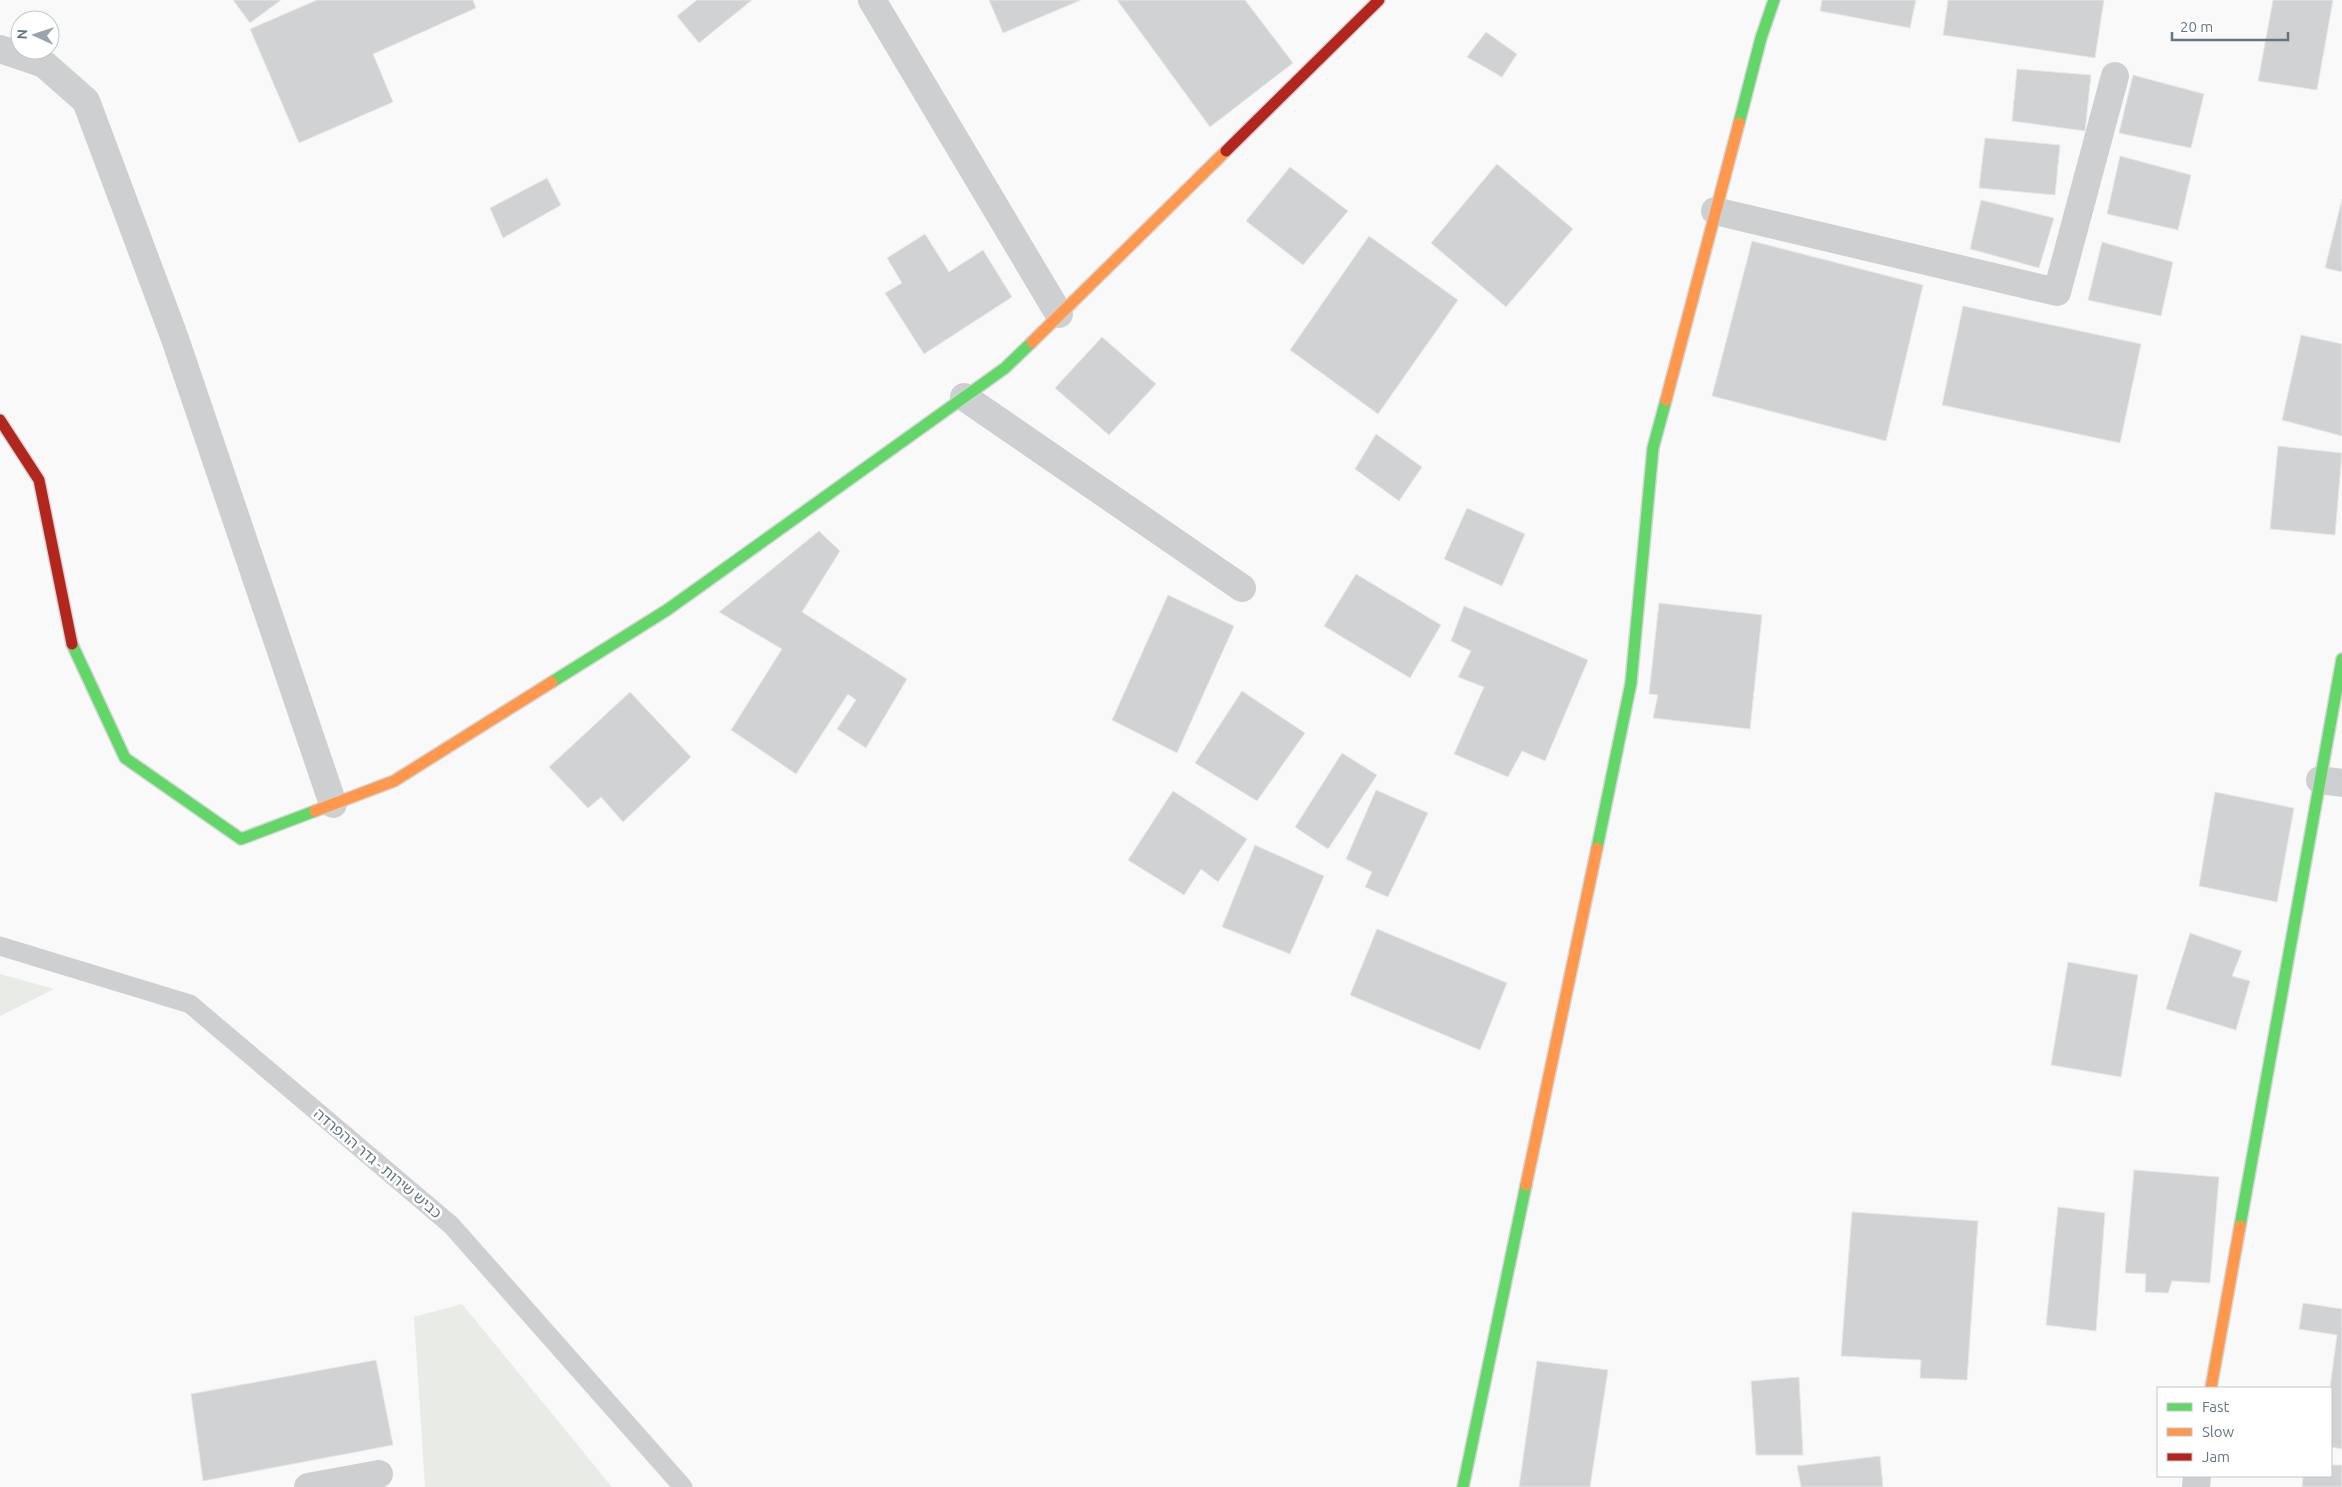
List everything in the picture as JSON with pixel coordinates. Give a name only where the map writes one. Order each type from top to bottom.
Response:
[{"type":"street","points":[[872,0],[1059,314]]},
{"type":"street","points":[[0,420],[39,480],[73,650],[124,758],[241,839],[394,781],[667,610],[1005,368],[1379,0]]},
{"type":"street","points":[[1463,1487],[1631,683],[1653,448],[1761,38],[1774,0]]},
{"type":"street","points":[[0,49],[44,64],[86,101],[174,336],[333,804]]},
{"type":"street","points":[[1716,211],[2057,292],[2115,76]]},
{"type":"street","points":[[964,397],[1242,588]]},
{"type":"street","points":[[2211,1387],[2331,781],[2342,659]]},
{"type":"street","points":[[308,1487],[379,1474]]},
{"type":"lane","name":"כביש שירות - גדר ההפרדה","points":[[0,946],[190,1004],[451,1225],[682,1487]]},
{"type":"shaded area","points":[[0,974],[54,989],[0,1016]]},
{"type":"shaded area","points":[[462,1304],[612,1487],[425,1487],[414,1317]]},
{"type":"building","points":[[233,0],[281,0],[250,23]]},
{"type":"building","points":[[317,0],[473,0],[476,8],[373,54],[393,102],[299,143],[250,29]]},
{"type":"building","points":[[697,0],[752,0],[699,43],[677,16]]},
{"type":"building","points":[[989,0],[1081,0],[1003,33]]},
{"type":"building","points":[[1117,0],[1245,0],[1293,63],[1210,127]]},
{"type":"building","points":[[1822,0],[1916,0],[1910,28],[1820,11]]},
{"type":"building","points":[[1948,0],[2104,0],[2095,58],[1943,35]]},
{"type":"building","points":[[2273,0],[2333,0],[2317,90],[2258,81]]},
{"type":"building","points":[[1486,32],[1517,54],[1502,77],[1467,57]]},
{"type":"building","points":[[2017,69],[2091,75],[2085,131],[2012,121]]},
{"type":"building","points":[[2133,75],[2204,94],[2191,148],[2119,133]]},
{"type":"building","points":[[1985,138],[2060,145],[2055,195],[1979,188]]},
{"type":"building","points":[[2120,156],[2191,175],[2178,230],[2107,214]]},
{"type":"building","points":[[1497,164],[1573,229],[1506,307],[1431,243]]},
{"type":"building","points":[[1290,167],[1348,211],[1303,265],[1246,221]]},
{"type":"building","points":[[547,178],[561,205],[503,238],[490,208]]},
{"type":"building","points":[[2342,199],[2342,272],[2325,268]]},
{"type":"building","points":[[1981,200],[2054,218],[2039,268],[1970,249]]},
{"type":"building","points":[[925,234],[949,272],[983,250],[1012,297],[924,354],[885,293],[902,283],[887,258]]},
{"type":"building","points":[[1369,236],[1458,300],[1378,414],[1290,350]]},
{"type":"building","points":[[1752,241],[1923,285],[1886,441],[1712,396]]},
{"type":"building","points":[[2102,242],[2173,262],[2161,316],[2088,300]]},
{"type":"building","points":[[1963,306],[2141,344],[2120,443],[1942,405]]},
{"type":"building","points":[[2301,335],[2342,344],[2342,436],[2282,420]]},
{"type":"building","points":[[1102,337],[1156,384],[1109,435],[1055,388]]},
{"type":"building","points":[[1376,434],[1422,467],[1399,501],[1355,469]]},
{"type":"building","points":[[2278,446],[2342,453],[2335,535],[2270,529]]},
{"type":"building","points":[[1467,508],[1525,534],[1502,586],[1444,559]]},
{"type":"building","points":[[819,531],[840,551],[802,612],[907,679],[866,748],[837,729],[856,700],[848,694],[796,774],[731,730],[782,649],[719,612]]},
{"type":"building","points":[[1356,574],[1441,625],[1410,678],[1324,626]]},
{"type":"building","points":[[1168,595],[1234,626],[1177,753],[1112,720]]},
{"type":"building","points":[[1659,603],[1762,615],[1750,729],[1653,718],[1658,695],[1649,694]]},
{"type":"building","points":[[1464,606],[1588,660],[1545,761],[1522,751],[1508,777],[1454,754],[1484,687],[1458,677],[1471,651],[1451,641]]},
{"type":"building","points":[[1242,691],[1305,733],[1257,801],[1195,763]]},
{"type":"building","points":[[630,692],[691,757],[623,822],[601,797],[588,808],[549,767]]},
{"type":"building","points":[[1342,753],[1377,775],[1328,849],[1295,827]]},
{"type":"building","points":[[1376,790],[1428,813],[1388,897],[1365,887],[1372,872],[1346,859]]},
{"type":"building","points":[[1173,791],[1247,839],[1218,882],[1201,869],[1184,895],[1128,860]]},
{"type":"building","points":[[2215,792],[2294,808],[2277,902],[2199,886]]},
{"type":"building","points":[[1255,845],[1324,876],[1290,954],[1222,927]]},
{"type":"building","points":[[1377,929],[1507,983],[1480,1050],[1350,995]]},
{"type":"building","points":[[2190,933],[2242,951],[2232,976],[2250,981],[2236,1030],[2166,1009]]},
{"type":"building","points":[[2068,962],[2138,975],[2121,1077],[2051,1065]]},
{"type":"building","points":[[2134,1170],[2219,1177],[2210,1283],[2172,1281],[2168,1293],[2145,1292],[2146,1274],[2125,1273]]},
{"type":"building","points":[[2058,1207],[2105,1213],[2096,1331],[2046,1325]]},
{"type":"building","points":[[1852,1212],[1978,1221],[1967,1380],[1920,1378],[1921,1360],[1841,1356]]},
{"type":"building","points":[[2303,1303],[2342,1309],[2342,1449],[2332,1447],[2332,1387],[2330,1387],[2337,1335],[2299,1329]]},
{"type":"building","points":[[376,1360],[393,1445],[203,1481],[191,1394]]},
{"type":"building","points":[[1537,1361],[1608,1370],[1590,1487],[1519,1487]]},
{"type":"building","points":[[1799,1377],[1803,1455],[1756,1455],[1751,1381]]},
{"type":"building","points":[[1880,1456],[1883,1487],[1801,1487],[1797,1466]]},
{"type":"building","points":[[2332,1465],[2342,1465],[2342,1487],[2302,1487],[2303,1477],[2332,1477]]},
{"type":"traffic: fast","points":[[1739,123],[1761,38],[1774,0]]},
{"type":"traffic: fast","points":[[552,682],[667,610],[1005,368],[1032,342]]},
{"type":"traffic: fast","points":[[1597,848],[1631,683],[1653,448],[1666,400]]},
{"type":"traffic: fast","points":[[72,644],[125,758],[241,839],[315,811]]},
{"type":"traffic: fast","points":[[2240,1226],[2342,659]]},
{"type":"traffic: fast","points":[[1463,1487],[1526,1185]]},
{"type":"traffic: slow","points":[[1666,400],[1739,123]]},
{"type":"traffic: slow","points":[[1032,342],[1226,151]]},
{"type":"traffic: slow","points":[[315,811],[394,781],[552,682]]},
{"type":"traffic: slow","points":[[1526,1185],[1597,848]]},
{"type":"traffic: slow","points":[[2211,1387],[2240,1226]]},
{"type":"traffic: jam","points":[[1226,151],[1379,0]]},
{"type":"traffic: jam","points":[[0,420],[39,480],[72,644]]}]
